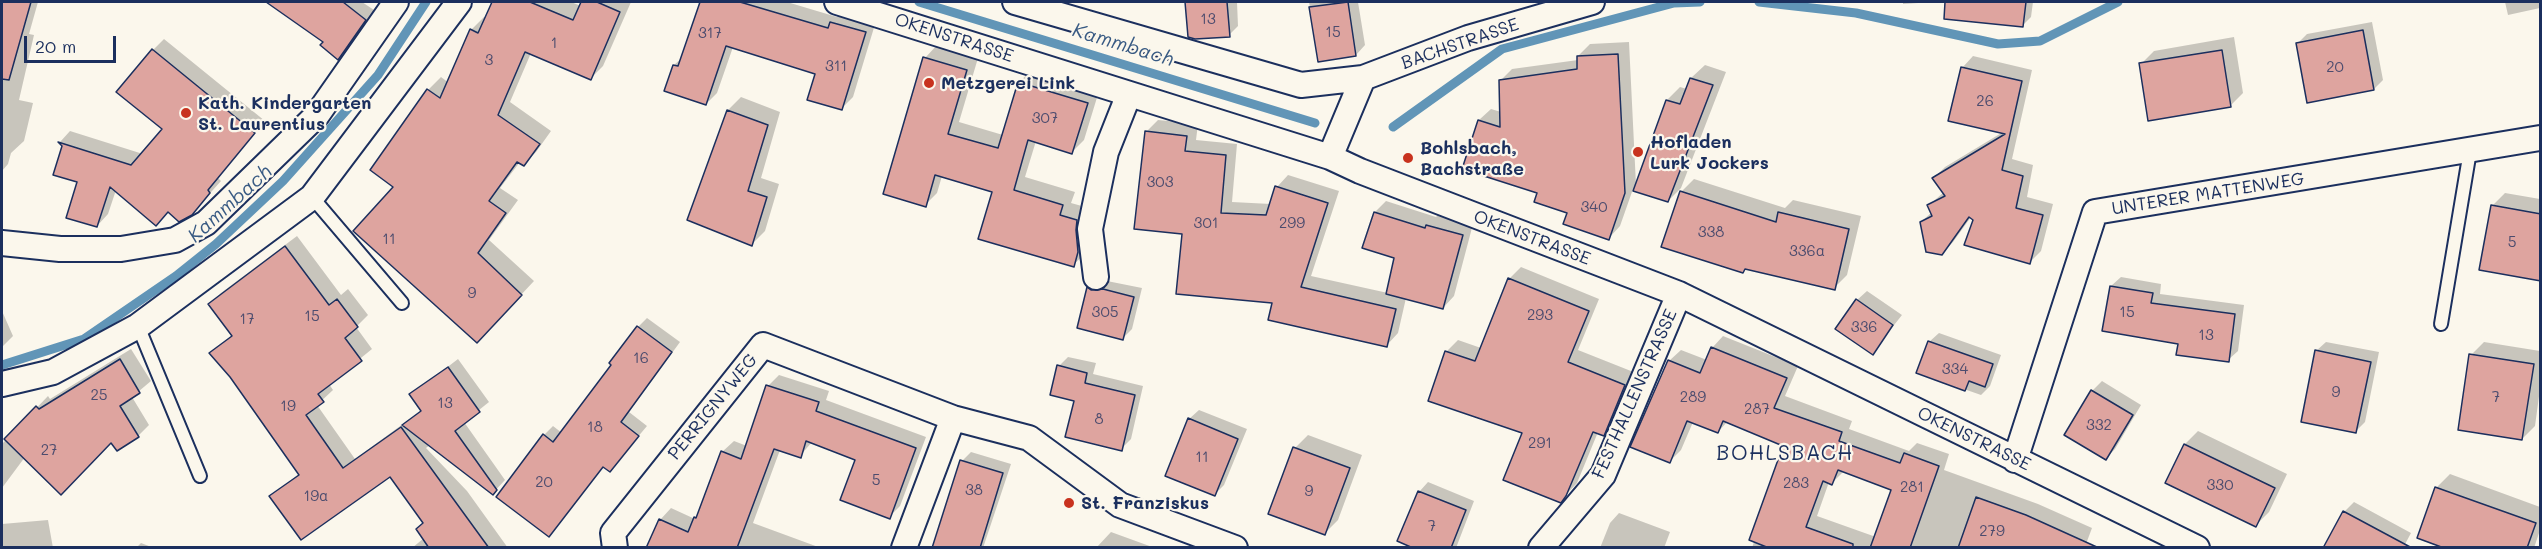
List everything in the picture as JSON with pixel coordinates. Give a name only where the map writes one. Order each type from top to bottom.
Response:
[{"type":"street","points":[[2,243],[60,249],[121,249],[175,240],[206,223],[317,115],[396,2]]},
{"type":"street","points":[[2,384],[53,372],[138,326],[312,197],[459,2]]},
{"type":"street","name":"OKENSTRASSE","points":[[837,2],[1330,157],[1360,171],[1679,294],[2197,548]]},
{"type":"street","name":"BACHSTRASSE","points":[[1014,2],[1301,85],[1363,78],[1468,38],[1592,2]]},
{"type":"street","points":[[1330,157],[1363,78]]},
{"type":"street","points":[[1096,277],[1090,229],[1106,152],[1129,94]]},
{"type":"street","name":"UNTERER MATTENWEG","points":[[2016,459],[2095,212],[2541,138]]},
{"type":"street","name":"FESTHALLENSTRASSE","points":[[1541,548],[1602,475],[1679,294]]},
{"type":"street","name":"PERRIGNYWEG","points":[[615,548],[613,533],[763,345],[953,418],[1029,438],[1120,505],[1235,548]]},
{"type":"street","points":[[904,548],[953,418]]},
{"type":"lane","points":[[2441,324],[2470,151]]},
{"type":"lane","points":[[312,197],[402,303]]},
{"type":"lane","points":[[138,326],[200,476]]},
{"type":"building","points":[[2,2],[31,2],[9,80],[2,79]]},
{"type":"building","points":[[266,2],[343,2],[366,20],[338,60],[320,45],[323,42]]},
{"type":"building","points":[[492,2],[530,2],[573,20],[581,2],[597,2],[620,12],[591,80],[525,52],[498,115],[540,144],[524,166],[517,162],[489,201],[506,213],[478,253],[522,295],[477,343],[353,231],[393,187],[370,170],[427,89],[440,98],[470,29],[478,33]]},
{"type":"building","points":[[700,2],[740,2],[828,28],[830,22],[866,32],[842,110],[807,100],[815,74],[726,46],[706,105],[664,91],[673,65],[678,66]]},
{"type":"building","points":[[1185,2],[1227,2],[1230,37],[1195,39],[1188,37]]},
{"type":"building","points":[[1348,2],[1356,56],[1318,62],[1309,7]]},
{"type":"building","points":[[1945,2],[2026,2],[2023,27],[1944,19]]},
{"type":"building","points":[[2363,30],[2374,90],[2307,103],[2296,43]]},
{"type":"building","points":[[152,49],[255,133],[208,190],[210,193],[192,215],[179,222],[168,212],[156,226],[110,187],[97,227],[66,218],[77,182],[53,175],[62,146],[58,142],[131,165],[162,129],[116,92]]},
{"type":"building","points":[[2222,50],[2231,107],[2148,121],[2139,63]]},
{"type":"building","points":[[1618,54],[1625,193],[1609,240],[1563,224],[1567,213],[1534,202],[1537,193],[1462,169],[1478,120],[1500,127],[1499,80],[1577,69],[1577,56]]},
{"type":"building","points":[[923,57],[967,70],[948,134],[998,148],[1018,82],[1088,103],[1072,154],[1028,140],[1014,190],[1063,205],[1060,215],[1077,220],[1078,252],[1074,267],[978,239],[992,192],[935,175],[926,207],[883,194]]},
{"type":"building","points":[[1961,67],[2022,81],[2002,170],[2023,176],[2016,208],[2043,215],[2030,264],[1964,245],[1973,220],[1969,217],[1942,255],[1926,252],[1920,222],[1932,216],[1927,205],[1945,196],[1932,178],[2005,134],[1948,121]]},
{"type":"building","points":[[1690,78],[1713,85],[1668,202],[1633,191],[1666,100],[1680,104]]},
{"type":"building","points":[[727,110],[768,125],[748,191],[767,197],[752,246],[687,220]]},
{"type":"building","points":[[1145,131],[1187,136],[1185,151],[1226,155],[1221,213],[1266,215],[1275,186],[1328,203],[1301,287],[1396,309],[1387,347],[1268,320],[1272,303],[1176,294],[1182,234],[1134,229]]},
{"type":"building","points":[[1680,191],[1776,222],[1778,212],[1849,229],[1835,290],[1745,269],[1743,273],[1661,247]]},
{"type":"building","points":[[2491,205],[2541,214],[2541,281],[2479,270]]},
{"type":"building","points":[[1374,212],[1425,228],[1426,225],[1463,235],[1443,309],[1386,294],[1394,258],[1362,248]]},
{"type":"building","points":[[285,246],[329,305],[337,299],[358,327],[345,338],[362,361],[318,394],[324,402],[306,415],[343,468],[401,427],[489,548],[429,548],[416,529],[423,523],[390,477],[301,540],[269,496],[299,475],[230,377],[209,353],[232,336],[208,304]]},
{"type":"building","points":[[1508,278],[1589,311],[1568,362],[1625,385],[1604,436],[1593,432],[1561,503],[1503,480],[1522,433],[1428,401],[1445,351],[1475,361]]},
{"type":"building","points":[[2110,286],[2153,293],[2151,303],[2235,314],[2229,362],[2176,355],[2178,344],[2102,331]]},
{"type":"building","points":[[1087,287],[1091,290],[1103,289],[1134,297],[1123,340],[1077,328]]},
{"type":"building","points":[[1856,299],[1893,325],[1873,355],[1835,329]]},
{"type":"building","points":[[637,326],[672,352],[621,422],[639,436],[610,472],[603,467],[549,537],[496,497],[543,434],[553,442],[611,365],[609,363]]},
{"type":"building","points":[[1928,341],[1993,364],[1985,387],[1969,381],[1965,391],[1916,373]]},
{"type":"building","points":[[1711,347],[1787,378],[1774,408],[1842,432],[1839,441],[1900,463],[1904,453],[1939,466],[1910,548],[1870,548],[1891,490],[1838,470],[1832,485],[1823,481],[1806,527],[1853,544],[1853,548],[1769,548],[1749,540],[1783,446],[1723,421],[1718,433],[1687,421],[1670,463],[1630,447],[1668,360],[1700,373]]},
{"type":"building","points":[[2315,350],[2371,362],[2356,433],[2301,422]]},
{"type":"building","points":[[2469,354],[2534,364],[2522,440],[2458,430]]},
{"type":"building","points":[[120,359],[140,393],[120,406],[139,437],[117,451],[111,443],[61,495],[4,439],[36,406],[39,409]]},
{"type":"building","points":[[1057,365],[1087,373],[1085,383],[1135,395],[1122,451],[1065,437],[1074,401],[1050,395]]},
{"type":"building","points":[[448,367],[480,412],[455,431],[497,490],[493,495],[402,425],[421,411],[409,394]]},
{"type":"building","points":[[766,385],[819,402],[816,411],[916,448],[890,519],[840,500],[855,460],[806,441],[801,458],[774,449],[737,548],[646,548],[659,519],[688,532],[694,517],[696,518],[721,451],[741,459]]},
{"type":"building","points":[[2091,390],[2133,415],[2106,460],[2064,435]]},
{"type":"building","points":[[1188,418],[1238,439],[1215,496],[1165,476]]},
{"type":"building","points":[[2184,444],[2275,488],[2256,527],[2165,483]]},
{"type":"building","points":[[1293,447],[1350,468],[1325,535],[1268,514]]},
{"type":"building","points":[[960,460],[1003,473],[980,548],[932,548]]},
{"type":"building","points":[[2435,487],[2536,523],[2527,548],[2444,548],[2417,538]]},
{"type":"building","points":[[1418,491],[1466,510],[1451,548],[1413,548],[1397,541]]},
{"type":"building","points":[[1976,497],[2026,515],[2099,548],[1958,548]]},
{"type":"building","points":[[2343,511],[2412,548],[2323,548]]},
{"type":"waterway","name":"Kammbach","points":[[2,365],[84,339],[176,276],[216,244],[283,181],[378,75],[426,2]]},
{"type":"waterway","name":"Kammbach","points":[[919,2],[1315,123]]},
{"type":"waterway","name":"Kammbach","points":[[1393,127],[1502,49],[1674,3],[1700,2]]},
{"type":"waterway","name":"Kammbach","points":[[1759,2],[1856,13],[1998,44],[2040,41],[2118,2]]},
{"type":"place","name":"Metzgerei Link","points":[[929,83]]},
{"type":"place","name":"Kath. Kindergarten St. Laurentius","points":[[186,113]]},
{"type":"place","name":"Hofladen Lurk Jockers","points":[[1638,152]]},
{"type":"place","name":"Bohlsbach, Bachstraße","points":[[1408,158]]},
{"type":"place","name":"St. Franziskus","points":[[1069,503]]},
{"type":"district","name":"BOHLSBACH","points":[[1785,454]]}]
